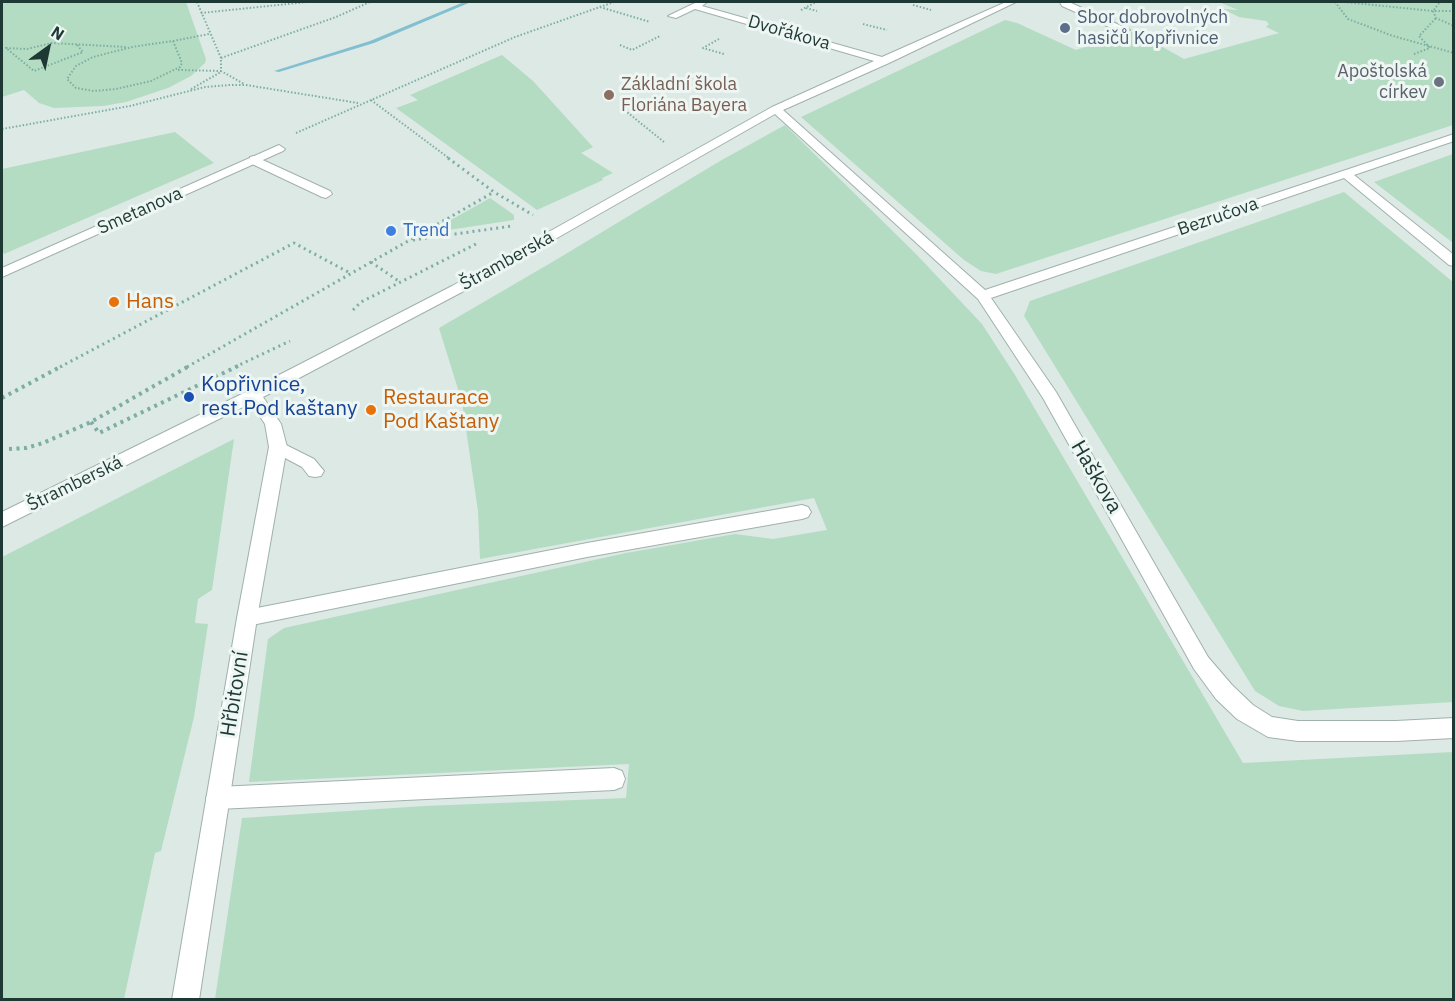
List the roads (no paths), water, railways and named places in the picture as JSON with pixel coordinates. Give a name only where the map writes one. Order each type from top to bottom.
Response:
[{"type":"street","name":"Štramberská","points":[[3,516],[254,395],[457,289],[776,109],[1012,2]]},
{"type":"street","points":[[1065,2],[1065,4],[1125,30],[1114,33]]},
{"type":"street","name":"Dvořákova","points":[[673,16],[698,4],[885,61]]},
{"type":"street","name":"Haškova","points":[[776,109],[983,296],[1050,396],[1202,663],[1224,692],[1238,705],[1268,726],[1298,731],[1454,729]]},
{"type":"street","name":"Bezručova","points":[[983,296],[1454,137]]},
{"type":"street","name":"Smetanova","points":[[2,273],[279,149]]},
{"type":"street","points":[[254,160],[326,194]]},
{"type":"street","points":[[1346,174],[1454,262]]},
{"type":"street","name":"Hřbitovní","points":[[185,999],[247,618],[278,447],[273,424],[254,395]]},
{"type":"street","points":[[278,447],[308,463],[315,471]]},
{"type":"street","points":[[247,618],[587,550],[802,512]]},
{"type":"street","points":[[218,798],[614,780]]},
{"type":"waterway","points":[[277,71],[372,42],[468,2]]},
{"type":"place","name":"Sbor dobrovolných hasičů Kopřivnice","points":[[1065,28]]},
{"type":"place","name":"Apoštolská církev","points":[[1439,82]]},
{"type":"place","name":"Základní škola Floriána Bayera","points":[[609,95]]},
{"type":"place","name":"Trend","points":[[391,231]]},
{"type":"place","name":"Hans","points":[[114,302]]},
{"type":"place","name":"Kopřivnice, rest.Pod kaštany","points":[[189,397]]},
{"type":"place","name":"Restaurace Pod Kaštany","points":[[371,410]]}]
